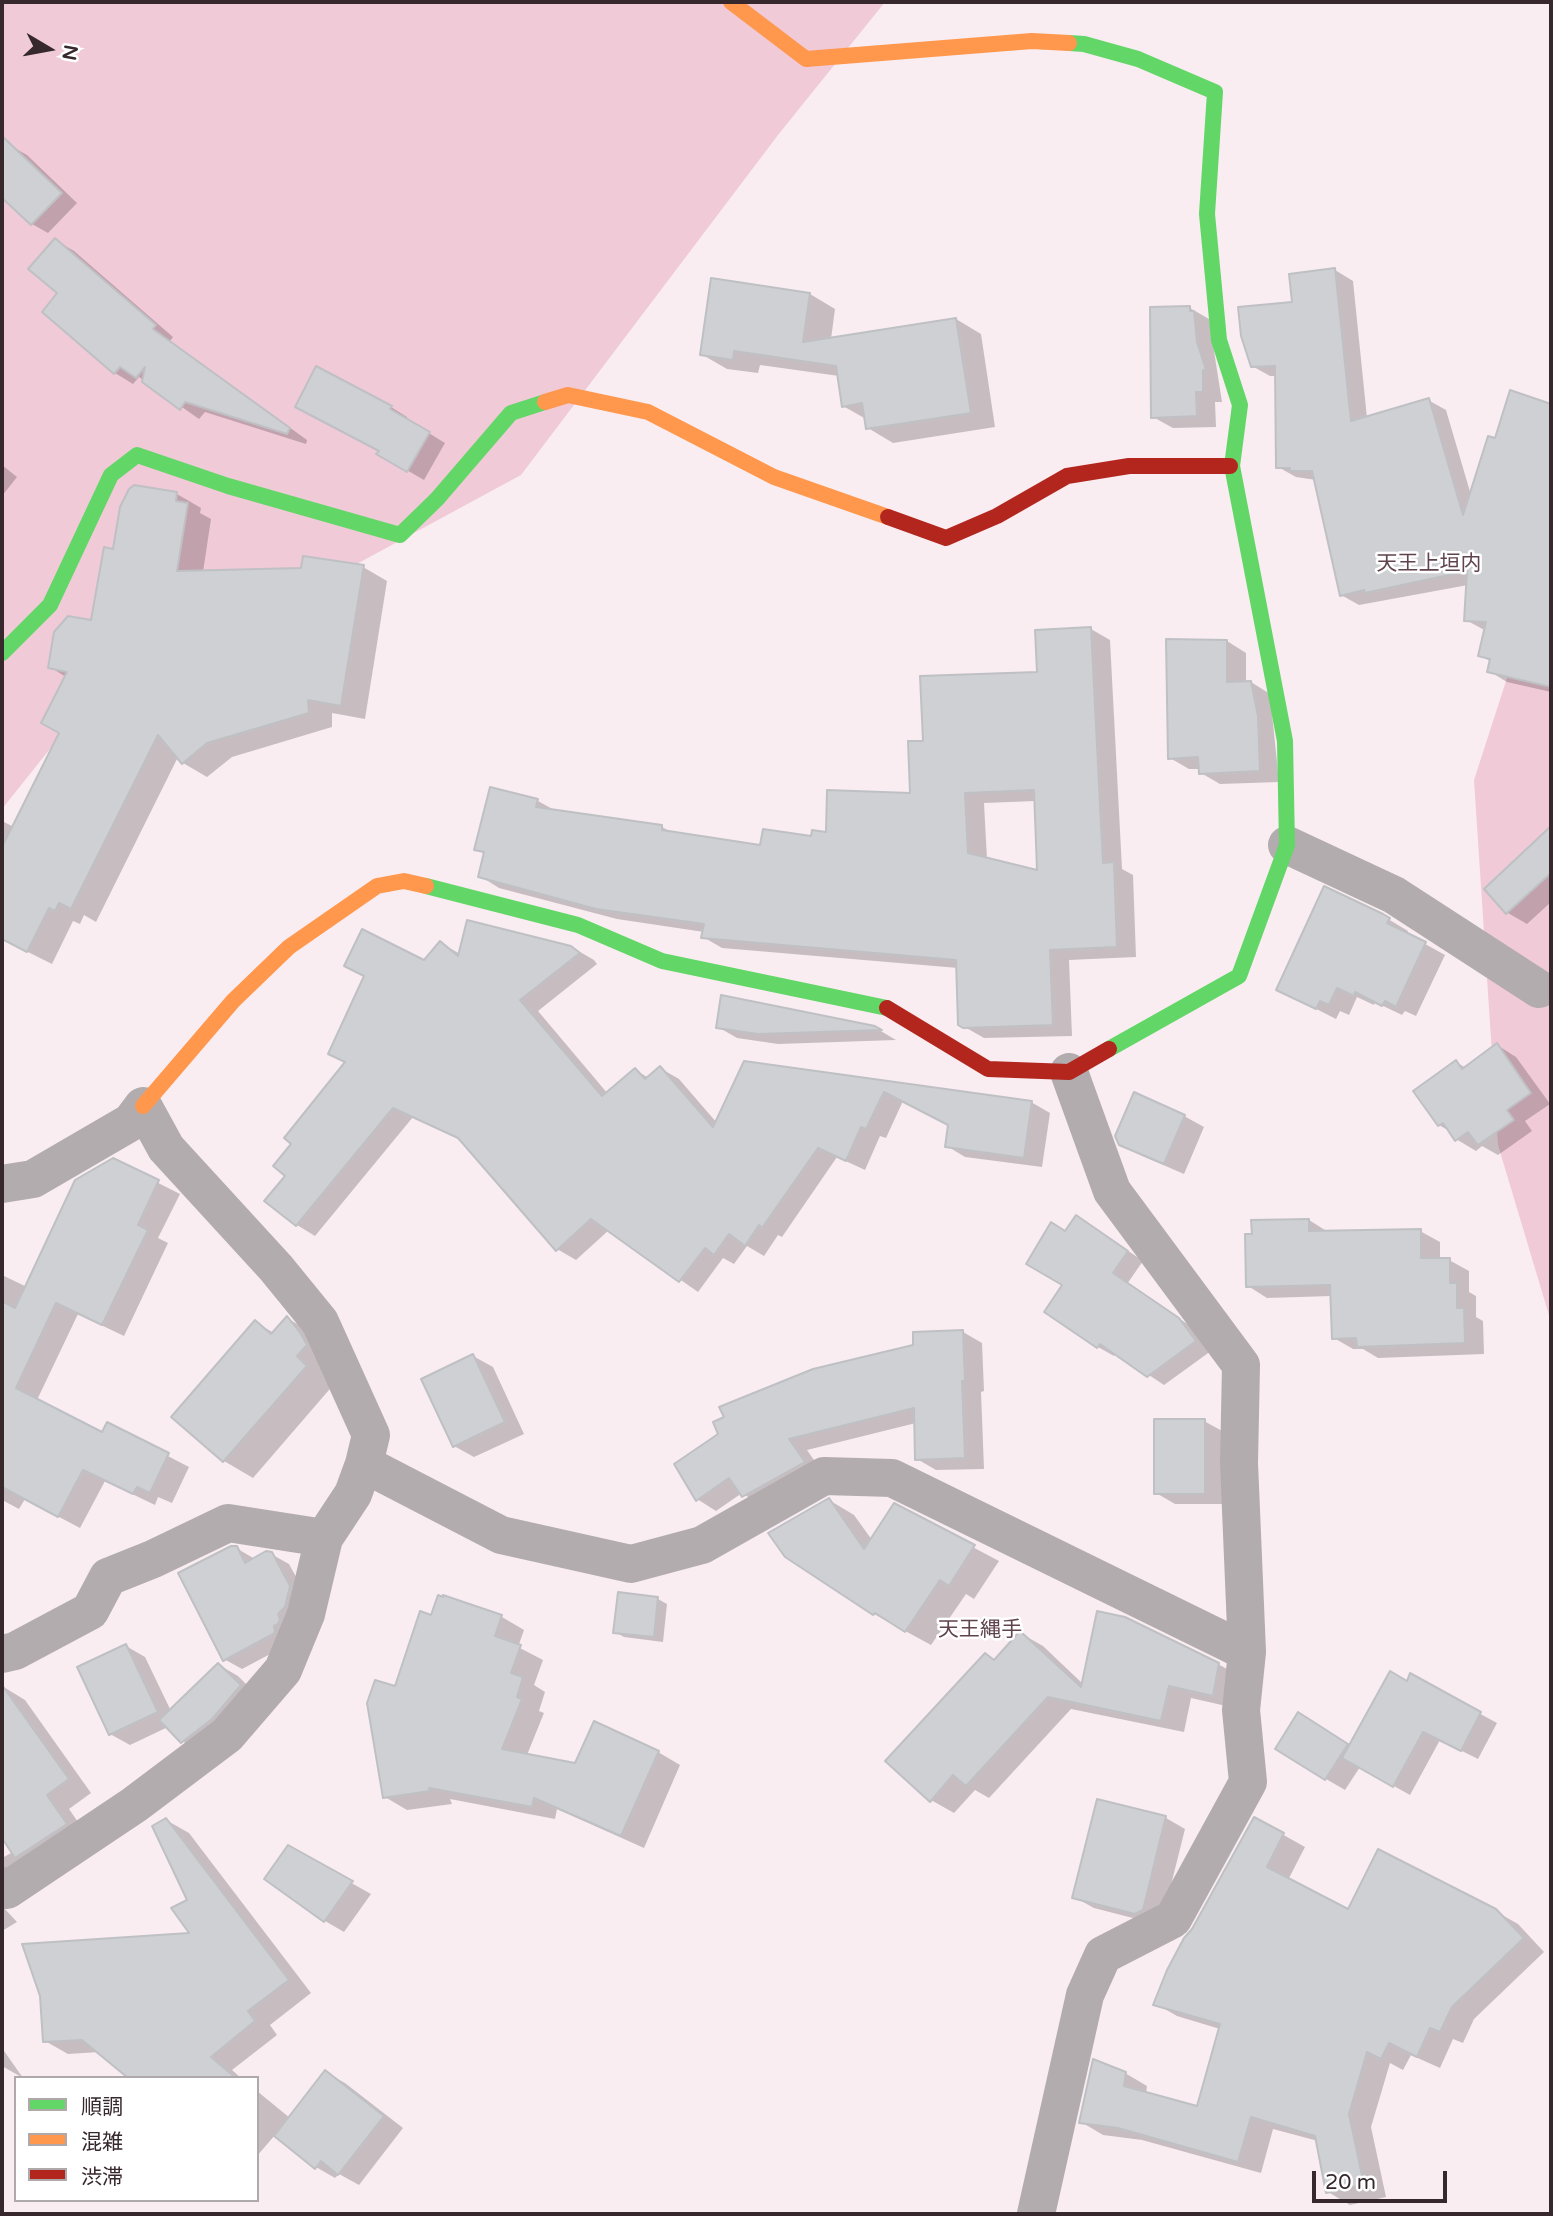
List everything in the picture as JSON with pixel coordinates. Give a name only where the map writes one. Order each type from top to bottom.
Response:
[{"type":"street","points":[[2,1184],[33,1179],[131,1122],[233,1001],[289,947],[377,886],[404,881],[578,925],[662,961],[883,1005],[988,1069],[1069,1072],[1239,976],[1287,845],[1285,741],[1232,466],[1240,405],[1219,340],[1207,214],[1215,92],[1138,59],[1084,44],[1032,41],[806,59],[732,2]]},
{"type":"street","points":[[2,653],[50,605],[111,475],[137,455],[228,486],[400,534],[437,499],[511,414],[568,395],[648,412],[774,477],[946,538],[997,516],[1067,476],[1129,466],[1232,466]]},
{"type":"street","points":[[1287,845],[1394,895],[1539,989]]},
{"type":"street","points":[[1036,2214],[1085,1995],[1103,1955],[1173,1919],[1248,1782],[1241,1710],[1247,1652],[1239,1463],[1241,1364],[1112,1191],[1069,1072]]},
{"type":"street","points":[[2,1886],[7,1890],[134,1805],[227,1735],[283,1671],[306,1614],[324,1538],[354,1494],[371,1435],[320,1322],[276,1268],[166,1148],[143,1106]]},
{"type":"street","points":[[364,1464],[501,1535],[631,1564],[702,1545],[824,1476],[892,1478],[1247,1652]]},
{"type":"street","points":[[2,1654],[15,1651],[90,1611],[108,1577],[228,1523],[324,1538]]},
{"type":"shaded area","points":[[2,2],[885,2],[778,135],[521,475],[329,579],[116,666],[2,809]]},
{"type":"shaded area","points":[[1551,542],[1551,1322],[1498,1145],[1474,780]]},
{"type":"building","points":[[2,136],[62,193],[31,225],[2,198]]},
{"type":"building","points":[[55,238],[156,325],[153,329],[290,428],[287,434],[185,402],[180,410],[142,382],[145,367],[136,378],[120,367],[114,374],[42,312],[57,293],[28,269]]},
{"type":"building","points":[[1335,268],[1351,421],[1429,398],[1463,515],[1488,436],[1495,438],[1510,390],[1551,404],[1551,687],[1487,672],[1490,659],[1478,656],[1486,622],[1464,621],[1467,571],[1340,596],[1312,471],[1276,468],[1275,366],[1251,367],[1241,336],[1238,307],[1292,302],[1289,274]]},
{"type":"building","points":[[711,278],[810,293],[803,342],[956,318],[971,413],[866,429],[862,403],[842,407],[836,366],[734,351],[733,360],[700,355]]},
{"type":"building","points":[[1190,306],[1190,311],[1194,311],[1197,342],[1206,370],[1203,370],[1203,392],[1196,392],[1197,416],[1151,418],[1150,307]]},
{"type":"building","points":[[316,366],[392,406],[390,409],[430,432],[407,472],[376,454],[379,451],[295,407]]},
{"type":"building","points":[[134,485],[177,492],[176,501],[188,503],[177,571],[301,568],[303,556],[364,565],[341,706],[308,700],[309,713],[207,743],[182,764],[158,735],[71,909],[59,903],[55,911],[49,908],[27,952],[2,939],[2,847],[59,733],[41,723],[67,672],[48,668],[54,632],[68,616],[91,620],[104,547],[113,549],[120,507]]},
{"type":"building","points":[[1091,627],[1103,863],[1114,862],[1117,947],[1050,950],[1053,1025],[963,1028],[958,1025],[956,960],[701,938],[704,924],[596,909],[478,877],[484,852],[474,850],[490,787],[538,799],[536,807],[662,825],[662,830],[760,845],[763,829],[811,836],[812,830],[826,832],[827,790],[910,793],[908,741],[923,741],[920,676],[1037,672],[1035,630]],"holes":[[[1034,790],[1037,870],[968,853],[965,793]]]},
{"type":"building","points":[[1166,639],[1227,640],[1227,682],[1251,681],[1258,716],[1260,771],[1199,774],[1198,757],[1168,759]]},
{"type":"building","points":[[1551,826],[1551,873],[1506,914],[1484,889]]},
{"type":"building","points":[[1324,886],[1383,914],[1390,918],[1387,923],[1426,942],[1396,1007],[1385,1001],[1382,1006],[1355,992],[1354,996],[1337,988],[1329,1005],[1320,1001],[1316,1009],[1276,990]]},
{"type":"building","points":[[467,920],[571,946],[580,953],[520,1000],[602,1096],[635,1068],[645,1079],[660,1066],[713,1127],[744,1061],[1032,1101],[1024,1158],[945,1147],[948,1125],[884,1092],[866,1129],[861,1127],[846,1161],[818,1148],[762,1228],[759,1225],[745,1246],[729,1234],[714,1255],[705,1248],[679,1282],[591,1219],[556,1251],[458,1138],[393,1108],[296,1226],[264,1201],[285,1176],[273,1166],[291,1144],[284,1138],[345,1062],[328,1054],[364,976],[344,966],[362,929],[424,960],[440,941],[458,956]]},
{"type":"building","points":[[721,995],[875,1026],[882,1030],[758,1034],[716,1028]]},
{"type":"building","points":[[1497,1043],[1531,1093],[1507,1110],[1514,1120],[1478,1145],[1468,1132],[1455,1141],[1443,1123],[1438,1126],[1413,1091],[1456,1060],[1462,1069]]},
{"type":"building","points":[[1134,1092],[1185,1115],[1164,1164],[1119,1145],[1115,1136]]},
{"type":"building","points":[[113,1158],[159,1180],[138,1225],[148,1230],[102,1325],[56,1303],[16,1388],[102,1432],[107,1422],[169,1453],[150,1493],[137,1487],[133,1494],[83,1470],[58,1517],[2,1487],[2,1301],[15,1308],[75,1180]]},
{"type":"building","points":[[1076,1215],[1128,1251],[1113,1273],[1179,1318],[1196,1341],[1147,1377],[1100,1344],[1097,1348],[1044,1312],[1062,1285],[1026,1264],[1051,1222],[1065,1231]]},
{"type":"building","points":[[1309,1219],[1309,1231],[1421,1229],[1421,1258],[1450,1258],[1450,1283],[1457,1283],[1457,1308],[1464,1308],[1465,1343],[1357,1347],[1356,1338],[1332,1339],[1330,1285],[1246,1287],[1245,1234],[1252,1234],[1251,1220]]},
{"type":"building","points":[[287,1316],[307,1345],[297,1356],[307,1366],[223,1462],[171,1417],[255,1320],[271,1334]]},
{"type":"building","points":[[963,1330],[965,1458],[915,1460],[914,1408],[789,1439],[805,1462],[742,1497],[729,1478],[696,1501],[674,1464],[718,1434],[713,1422],[724,1417],[719,1407],[813,1369],[913,1345],[913,1332]]},
{"type":"building","points":[[473,1354],[505,1422],[453,1447],[421,1379]]},
{"type":"building","points":[[1154,1419],[1205,1419],[1205,1494],[1154,1494]]},
{"type":"building","points":[[829,1498],[864,1549],[894,1503],[975,1545],[949,1586],[940,1580],[905,1632],[875,1613],[873,1615],[785,1557],[768,1533]]},
{"type":"building","points":[[231,1546],[237,1546],[245,1563],[266,1551],[272,1552],[290,1586],[285,1607],[278,1614],[280,1619],[274,1626],[275,1633],[223,1661],[178,1573]]},
{"type":"building","points":[[618,1592],[658,1597],[654,1637],[613,1633]]},
{"type":"building","points":[[438,1595],[502,1615],[495,1636],[521,1645],[511,1673],[523,1677],[517,1697],[522,1699],[502,1749],[575,1763],[594,1721],[659,1751],[621,1836],[534,1798],[532,1807],[429,1788],[430,1791],[383,1798],[367,1703],[375,1680],[395,1686],[420,1611],[431,1615]]},
{"type":"building","points":[[1097,1611],[1125,1617],[1219,1663],[1213,1696],[1169,1686],[1161,1721],[1048,1697],[966,1786],[953,1775],[930,1802],[885,1761],[985,1653],[994,1660],[1020,1631],[1081,1687]]},
{"type":"building","points":[[126,1644],[158,1712],[109,1735],[77,1667]]},
{"type":"building","points":[[218,1663],[241,1685],[212,1719],[181,1743],[159,1720]]},
{"type":"building","points":[[1390,1671],[1407,1681],[1410,1673],[1481,1712],[1461,1751],[1423,1732],[1393,1787],[1342,1758]]},
{"type":"building","points":[[2,1685],[69,1779],[47,1795],[67,1824],[15,1858],[2,1838]]},
{"type":"building","points":[[1298,1712],[1348,1744],[1325,1780],[1275,1749]]},
{"type":"building","points":[[1097,1799],[1166,1816],[1143,1910],[1135,1914],[1072,1898]]},
{"type":"building","points":[[1254,1817],[1284,1833],[1267,1867],[1348,1909],[1378,1849],[1496,1909],[1524,1938],[1452,2007],[1440,2032],[1430,2028],[1417,2057],[1389,2043],[1381,2059],[1367,2052],[1349,2114],[1364,2185],[1326,2193],[1315,2136],[1251,2117],[1238,2162],[1118,2128],[1079,2123],[1093,2059],[1126,2072],[1124,2086],[1197,2106],[1220,2024],[1153,2005],[1184,1938],[1192,1929]]},
{"type":"building","points":[[166,1818],[289,1980],[248,2011],[255,2021],[211,2057],[234,2076],[126,2076],[82,2040],[43,2042],[40,1996],[22,1944],[189,1933],[171,1908],[187,1900],[152,1826]]},
{"type":"building","points":[[288,1845],[353,1881],[324,1922],[264,1879]]},
{"type":"building","points":[[325,2070],[384,2116],[338,2175],[321,2161],[315,2169],[274,2136]]},
{"type":"traffic: fast","points":[[1069,43],[1084,44],[1138,59],[1215,92],[1207,214],[1219,340],[1240,405],[1230,466]]},
{"type":"traffic: fast","points":[[2,653],[50,605],[111,475],[137,455],[228,486],[400,535],[437,499],[511,413],[545,402]]},
{"type":"traffic: fast","points":[[1109,1049],[1239,976],[1287,845],[1285,741],[1232,466]]},
{"type":"traffic: fast","points":[[426,886],[578,925],[662,961],[887,1008]]},
{"type":"traffic: slow","points":[[731,2],[806,59],[1032,41],[1069,43]]},
{"type":"traffic: slow","points":[[545,402],[568,395],[648,412],[774,477],[888,517]]},
{"type":"traffic: slow","points":[[143,1106],[233,1001],[289,947],[377,886],[404,881],[426,886]]},
{"type":"traffic: jam","points":[[888,517],[946,538],[997,516],[1067,476],[1129,466],[1230,466]]},
{"type":"traffic: jam","points":[[887,1008],[988,1069],[1069,1072],[1109,1049]]},
{"type":"district","name":"天王上垣内","points":[[1429,564]]},
{"type":"district","name":"天王縄手","points":[[980,1630]]}]
